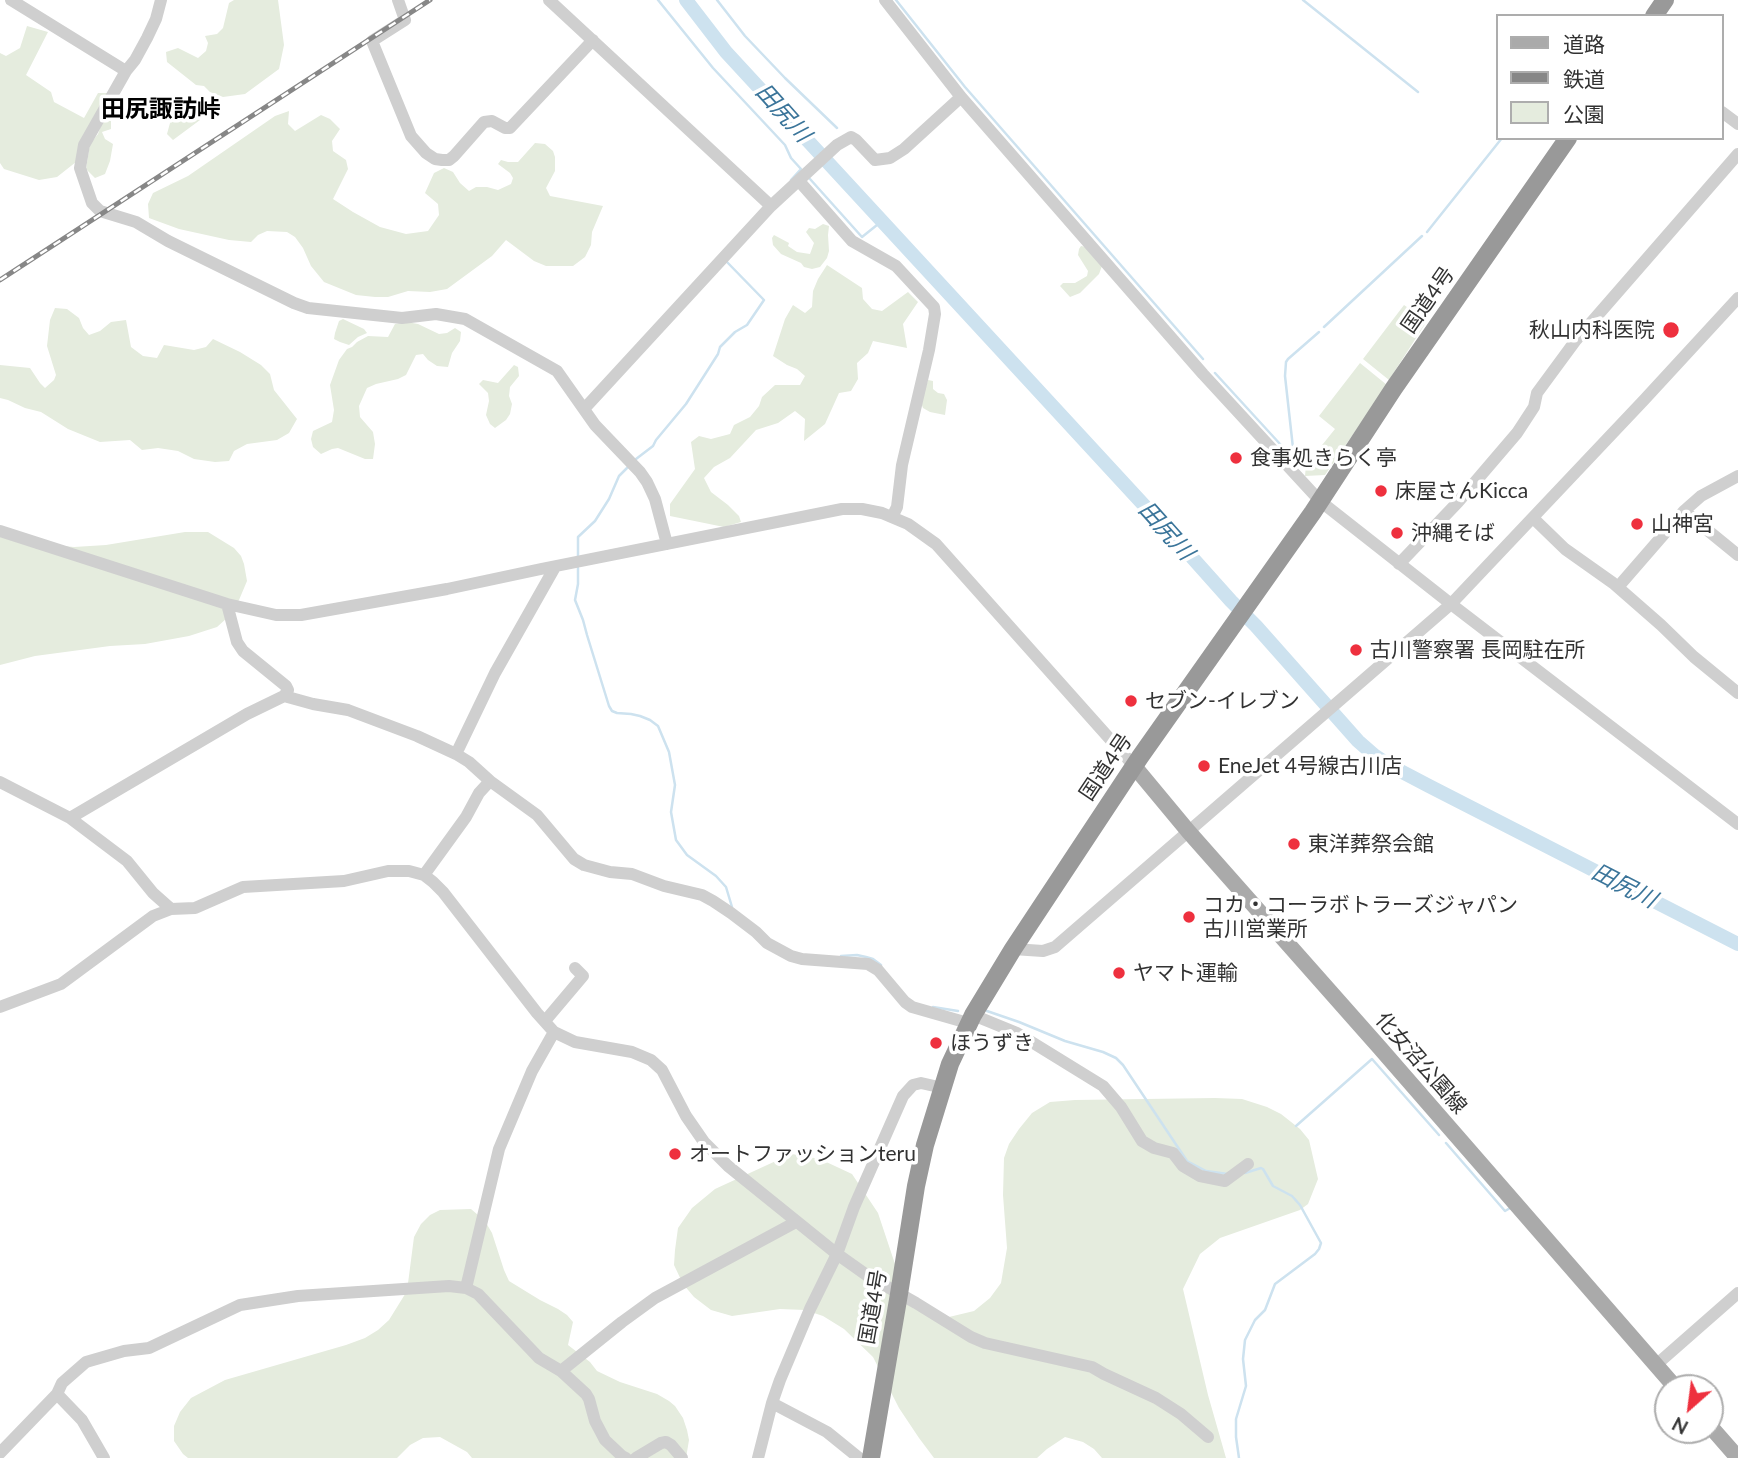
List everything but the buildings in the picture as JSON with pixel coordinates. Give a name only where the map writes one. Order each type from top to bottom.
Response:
[{"type":"highway","name":"国道4号","points":[[871,1458],[925,1145],[950,1064],[970,1019],[1133,766],[1313,512],[1394,388],[1567,140]]},
{"type":"main road","name":"化女沼公園線","points":[[1133,766],[1664,1374]]},
{"type":"main road","points":[[1724,1442],[1738,1458]]},
{"type":"street","points":[[11,0],[126,71]]},
{"type":"street","points":[[161,0],[147,38],[84,145],[80,168],[92,203],[100,211],[136,222],[168,241],[294,303],[308,308],[402,318],[436,314],[465,319],[557,371],[595,425],[640,471],[647,482],[655,499],[667,544]]},
{"type":"street","points":[[398,0],[405,20],[372,41],[411,136],[435,159],[449,160],[484,122],[492,121],[510,128],[593,40]]},
{"type":"street","points":[[548,0],[771,206]]},
{"type":"street","points":[[885,0],[961,97],[1203,374],[1320,500],[1399,564],[1738,824]]},
{"type":"street","points":[[584,408],[771,206],[837,145],[851,137],[876,160],[890,158],[904,149],[961,97]]},
{"type":"street","points":[[1399,564],[1458,502],[1517,433],[1534,407],[1536,393],[1576,340],[1738,154]]},
{"type":"street","points":[[799,181],[852,241],[896,266],[934,307],[929,350],[902,465],[897,507],[892,517]]},
{"type":"street","points":[[1013,949],[1043,951],[1055,947],[1451,604],[1738,298]]},
{"type":"street","points":[[1618,587],[1684,511],[1701,496],[1738,476]]},
{"type":"street","points":[[0,531],[227,604],[276,615],[300,615],[447,589],[842,509],[862,509],[908,524],[936,544],[1133,766]]},
{"type":"street","points":[[1684,511],[1738,555]]},
{"type":"street","points":[[1533,518],[1565,549],[1618,587],[1694,657],[1738,693]]},
{"type":"street","points":[[456,754],[495,673],[555,567]]},
{"type":"street","points":[[70,817],[247,714],[284,696],[288,690],[286,686],[243,651],[237,642],[227,604]]},
{"type":"street","points":[[284,696],[348,710],[456,754],[527,806],[574,859],[584,865],[632,874],[664,886],[702,895],[731,913],[767,943],[791,956],[868,964],[878,970],[905,1002],[919,1011],[970,1019],[1017,1033],[1103,1086],[1121,1107],[1142,1141],[1154,1148],[1173,1153],[1183,1166],[1200,1176],[1225,1181],[1248,1164]]},
{"type":"street","points":[[424,876],[466,817],[479,793],[490,781]]},
{"type":"street","points":[[0,782],[70,817],[127,861],[153,893],[171,909]]},
{"type":"street","points":[[0,1007],[61,984],[153,916],[171,909],[195,908],[243,887],[344,881],[388,872],[409,871],[424,876],[443,892],[554,1032],[575,1042],[632,1052],[652,1060],[662,1070],[686,1116],[704,1142],[728,1166],[837,1254],[868,1276],[971,1337],[985,1343],[1092,1367],[1156,1398],[1181,1414],[1208,1437]]},
{"type":"street","points":[[545,1021],[583,976],[575,968]]},
{"type":"street","points":[[466,1288],[499,1149],[532,1071],[554,1032]]},
{"type":"street","points":[[758,1458],[772,1403],[903,1096],[913,1085],[921,1083],[943,1088]]},
{"type":"street","points":[[561,1371],[654,1298],[796,1222]]},
{"type":"street","points":[[0,1453],[57,1394],[62,1383],[86,1362],[124,1351],[149,1348],[240,1305],[298,1296],[449,1286],[466,1288],[478,1294],[539,1358],[561,1371],[586,1394],[605,1440],[626,1458]]},
{"type":"street","points":[[1656,1365],[1738,1293]]},
{"type":"street","points":[[57,1394],[82,1420],[104,1458]]},
{"type":"street","points":[[772,1403],[827,1432],[859,1458]]},
{"type":"street","points":[[636,1458],[666,1442],[682,1458]]},
{"type":"green space","points":[[234,0],[278,0],[284,45],[279,69],[245,94],[223,97],[210,92],[204,86],[196,85],[167,62],[166,52],[178,48],[198,58],[206,51],[208,43],[205,36],[217,34],[223,28],[229,3]]},
{"type":"green space","points":[[27,26],[48,32],[26,75],[51,92],[54,102],[84,118],[98,93],[108,93],[76,162],[57,177],[39,180],[4,169],[0,163],[0,53],[6,56],[20,48]]},
{"type":"green space","points":[[181,101],[197,110],[200,120],[173,140],[167,134],[169,115]]},
{"type":"green space","points":[[289,111],[288,124],[295,131],[321,115],[330,119],[340,129],[332,141],[333,151],[346,160],[348,169],[333,199],[380,227],[406,234],[428,231],[439,215],[438,204],[425,193],[434,173],[444,168],[453,172],[469,191],[476,187],[498,190],[511,184],[513,178],[498,164],[501,160],[518,162],[535,143],[545,144],[555,157],[555,171],[546,188],[550,196],[603,206],[592,232],[591,245],[585,257],[573,266],[546,266],[534,261],[506,240],[492,256],[447,289],[430,292],[408,291],[388,297],[375,297],[356,295],[324,282],[311,266],[295,237],[287,232],[267,231],[251,242],[229,240],[179,229],[149,218],[148,204],[153,193],[188,176],[275,116]]},
{"type":"green space","points":[[104,117],[111,119],[111,129],[102,132],[105,139],[113,144],[105,174],[95,178],[86,169],[90,144],[98,134]]},
{"type":"green space","points":[[823,224],[829,226],[829,251],[820,267],[804,267],[781,254],[773,245],[774,235],[789,243],[788,246],[797,252],[810,254],[814,243],[806,232],[809,228],[815,229]]},
{"type":"green space","points":[[1081,246],[1086,247],[1102,266],[1099,274],[1080,293],[1070,297],[1060,286],[1063,283],[1075,283],[1087,276],[1088,271],[1078,255]]},
{"type":"green space","points":[[827,265],[862,288],[863,299],[872,309],[882,311],[908,292],[918,302],[903,324],[907,348],[873,341],[868,353],[857,363],[858,379],[851,391],[839,393],[825,424],[804,441],[805,419],[795,411],[778,423],[756,430],[730,458],[714,467],[704,478],[711,492],[739,516],[741,522],[724,527],[670,516],[670,504],[695,469],[691,442],[699,436],[711,439],[730,434],[734,425],[750,417],[762,397],[775,385],[800,385],[805,376],[773,356],[785,319],[793,305],[805,313],[812,307],[813,291]]},
{"type":"green space","points":[[1404,305],[1427,321],[1389,380],[1363,359]]},
{"type":"green space","points":[[55,308],[67,309],[79,318],[89,335],[100,331],[111,322],[126,320],[131,347],[143,356],[157,358],[164,345],[194,350],[206,347],[213,339],[261,365],[270,374],[274,390],[297,419],[289,433],[277,440],[247,444],[234,451],[229,461],[215,462],[194,459],[178,451],[158,448],[142,450],[130,440],[100,442],[68,429],[41,412],[0,398],[0,365],[30,368],[45,388],[54,380],[56,375],[47,346],[50,320]]},
{"type":"green space","points":[[343,319],[367,333],[349,345],[334,339],[339,321]]},
{"type":"green space","points":[[407,322],[439,334],[455,328],[461,332],[460,341],[452,353],[448,367],[437,366],[423,354],[416,355],[406,375],[367,388],[359,406],[360,417],[373,432],[373,459],[365,459],[338,448],[321,454],[313,447],[311,439],[313,431],[332,422],[334,410],[330,385],[339,360],[347,349],[357,342],[368,336],[388,337],[395,324]]},
{"type":"green space","points":[[1360,363],[1387,385],[1325,475],[1305,476],[1306,465],[1335,429],[1319,416]]},
{"type":"green space","points":[[514,365],[518,367],[519,376],[510,387],[510,414],[495,428],[486,415],[488,393],[479,384],[483,380],[498,383]]},
{"type":"green space","points":[[928,380],[933,381],[933,389],[944,394],[947,400],[945,415],[923,408],[921,403]]},
{"type":"green space","points":[[185,532],[208,532],[234,548],[244,564],[247,581],[239,600],[217,627],[189,636],[145,644],[35,656],[0,665],[0,537],[74,547],[106,545]]},
{"type":"green space","points":[[1242,1099],[1281,1114],[1309,1140],[1318,1179],[1308,1204],[1300,1210],[1220,1238],[1200,1254],[1183,1289],[1226,1458],[1102,1458],[1083,1442],[1065,1437],[1037,1458],[934,1458],[899,1408],[873,1357],[844,1329],[823,1316],[805,1310],[780,1309],[732,1316],[711,1310],[683,1284],[674,1265],[678,1228],[692,1208],[715,1189],[791,1154],[806,1156],[822,1160],[852,1174],[878,1213],[908,1294],[949,1317],[974,1311],[990,1298],[1001,1283],[1007,1248],[1003,1195],[1004,1158],[1009,1144],[1032,1113],[1050,1102]]},
{"type":"green space","points":[[471,1209],[485,1221],[492,1233],[509,1281],[558,1309],[573,1322],[568,1345],[597,1371],[657,1394],[675,1406],[687,1430],[689,1440],[686,1458],[472,1458],[467,1452],[440,1437],[423,1438],[410,1445],[397,1458],[188,1458],[183,1454],[174,1441],[174,1426],[180,1412],[191,1398],[225,1380],[346,1345],[378,1330],[389,1320],[407,1291],[414,1237],[421,1224],[440,1210]]},
{"type":"waterway","points":[[658,0],[713,68],[785,145],[791,158],[801,169],[791,180]]},
{"type":"waterway","name":"田尻川","points":[[686,0],[726,52],[1256,626],[1358,741],[1389,765],[1738,944]]},
{"type":"waterway","points":[[717,0],[745,36],[837,128]]},
{"type":"waterway","points":[[896,0],[965,87],[1203,359]]},
{"type":"waterway","points":[[1303,0],[1418,92]]},
{"type":"waterway","points":[[1427,232],[1500,140]]},
{"type":"waterway","points":[[810,179],[862,237],[882,221]]},
{"type":"waterway","points":[[1324,327],[1422,236]]},
{"type":"waterway","points":[[636,459],[653,446],[686,404],[720,347],[735,332],[747,325],[764,300],[726,261]]},
{"type":"waterway","points":[[1294,457],[1285,376],[1286,362],[1319,332]]},
{"type":"waterway","points":[[1215,373],[1302,468]]},
{"type":"waterway","points":[[578,556],[578,537],[595,521],[619,476],[628,467]]},
{"type":"waterway","points":[[578,568],[575,600],[609,706],[612,711],[640,716],[658,726],[669,752],[675,785],[671,812],[676,840],[687,855],[716,876],[726,887],[732,907]]},
{"type":"waterway","points":[[841,956],[866,957],[881,965]]},
{"type":"waterway","points":[[933,1007],[958,1011]]},
{"type":"waterway","points":[[987,1011],[1116,1058],[1187,1161],[1206,1171],[1228,1174]]},
{"type":"waterway","points":[[1296,1126],[1372,1059],[1439,1135]]},
{"type":"waterway","points":[[1446,1143],[1505,1211],[1512,1207]]},
{"type":"waterway","points":[[1239,1458],[1236,1419],[1246,1386],[1243,1359],[1245,1340],[1255,1320],[1265,1310],[1275,1284],[1315,1254],[1321,1243],[1300,1205],[1292,1196],[1273,1186],[1263,1169],[1245,1173]]},
{"type":"railway","points":[[0,280],[430,0]]},
{"type":"place","name":"秋山内科医院","points":[[1671,330]]},
{"type":"place","name":"食事処きらく亭","points":[[1236,458]]},
{"type":"place","name":"床屋さんKicca","points":[[1381,491]]},
{"type":"place","name":"山神宮","points":[[1637,524]]},
{"type":"place","name":"沖縄そば","points":[[1397,533]]},
{"type":"place","name":"古川警察署 長岡駐在所","points":[[1356,650]]},
{"type":"place","name":"セブン-イレブン","points":[[1131,701]]},
{"type":"place","name":"EneJet 4号線古川店","points":[[1204,766]]},
{"type":"place","name":"東洋葬祭会館","points":[[1294,844]]},
{"type":"place","name":"コカ・コーラボトラーズジャパン 古川営業所","points":[[1189,917]]},
{"type":"place","name":"ヤマト運輸","points":[[1119,973]]},
{"type":"place","name":"ほうずき","points":[[936,1043]]},
{"type":"place","name":"オートファッションteru","points":[[675,1154]]},
{"type":"district","name":"田尻諏訪峠","points":[[161,109]]}]
